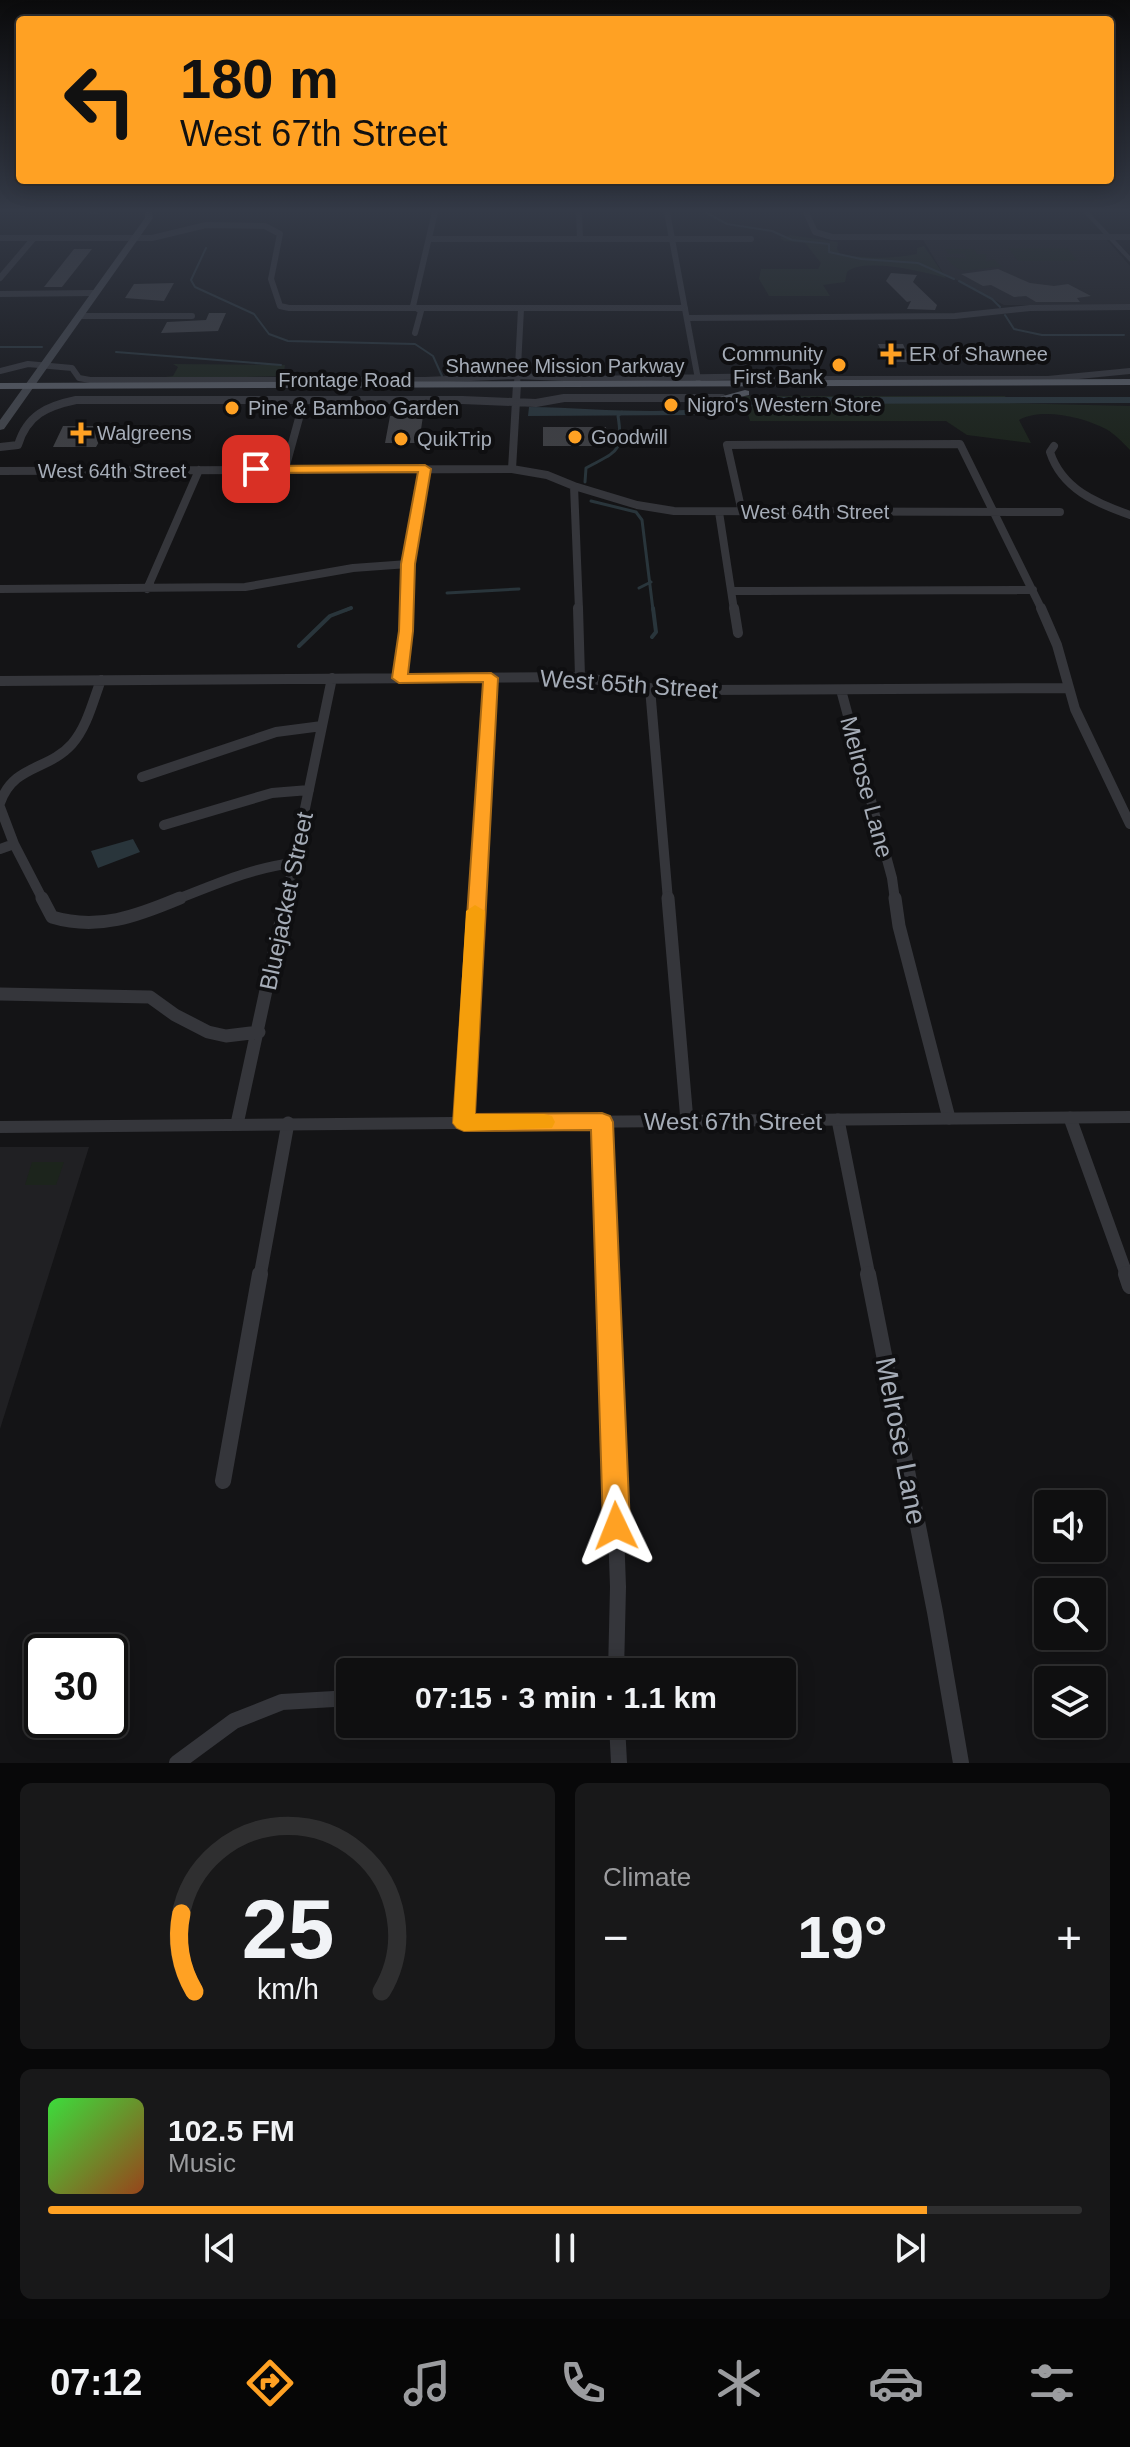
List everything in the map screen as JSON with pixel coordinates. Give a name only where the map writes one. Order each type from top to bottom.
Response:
[{"type":"highway","name":"Shawnee Mission Parkway","points":[[516,389],[762,379],[850,383],[1130,382]]},
{"type":"highway","points":[[694,393],[760,387],[762,379]]},
{"type":"highway","points":[[771,393],[850,383]]},
{"type":"highway","name":"Shawnee Mission Parkway","points":[[0,386],[25,391]]},
{"type":"highway","name":"Shawnee Mission Parkway","points":[[0,396],[25,391],[516,389],[694,393],[1130,392]]},
{"type":"highway","points":[[722,398],[745,393]]},
{"type":"main road","points":[[0,427],[4,413],[25,391],[93,294]]},
{"type":"street","points":[[275,294],[276,300],[284,307],[685,308]]},
{"type":"street","points":[[415,333],[421,311],[413,306],[416,294]]},
{"type":"street","points":[[682,294],[698,379]]},
{"type":"street","points":[[687,318],[955,316],[1030,308],[1130,307]]},
{"type":"street","points":[[512,469],[521,309]]},
{"type":"street","points":[[79,316],[192,316]]},
{"type":"street","name":"Frontage Road","points":[[0,371],[14,365],[72,368],[79,378],[99,381],[425,380],[516,389],[564,398],[722,398]]},
{"type":"street","name":"Frontage Road","points":[[0,447],[18,445],[29,422],[48,407],[76,400],[304,400],[698,379],[1048,379],[1130,371]]},
{"type":"street","points":[[285,469],[304,400]]},
{"type":"street","points":[[742,512],[727,445],[960,444],[1033,590],[1057,645],[1067,688],[1130,824]]},
{"type":"street","points":[[1054,446],[1050,452],[1051,459],[1065,479],[1092,500],[1130,515]]},
{"type":"street","points":[[399,678],[406,631],[408,564],[425,469]]},
{"type":"street","name":"West 64th Street","points":[[0,471],[512,469],[547,475],[648,508],[719,512],[1060,512]]},
{"type":"street","points":[[147,589],[199,470]]},
{"type":"street","points":[[574,486],[580,677]]},
{"type":"street","points":[[719,512],[738,633]]},
{"type":"street","points":[[0,589],[245,587],[353,568],[408,564]]},
{"type":"street","points":[[732,591],[1033,590]]},
{"type":"street","name":"West 65th Street","points":[[0,681],[580,677],[650,688],[1067,688]]},
{"type":"street","name":"Bluejacket Street","points":[[237,1124],[332,678]]},
{"type":"street","points":[[464,1123],[491,678]]},
{"type":"street","points":[[101,680],[71,745],[57,756],[11,780],[2,792],[0,805],[14,844],[55,920],[93,923],[121,918],[157,908],[268,865],[293,863]]},
{"type":"street","points":[[650,688],[687,1121]]},
{"type":"street","name":"Melrose Lane","points":[[841,690],[892,878],[899,926],[949,1118]]},
{"type":"street","points":[[142,777],[276,732],[322,726]]},
{"type":"street","points":[[164,825],[272,793],[309,790]]},
{"type":"street","points":[[0,849],[14,844]]},
{"type":"street","points":[[0,994],[150,997],[163,1009],[213,1034],[224,1036],[259,1032]]},
{"type":"street","name":"West 67th Street","points":[[0,1127],[1130,1117]]},
{"type":"street","points":[[1070,1118],[1130,1286]]},
{"type":"street","name":"Melrose Lane","points":[[838,1120],[935,1612],[961,1763]]},
{"type":"street","points":[[602,1122],[618,1571],[616,1658]]},
{"type":"street","points":[[223,1481],[288,1123]]},
{"type":"street","points":[[177,1763],[234,1721],[258,1711],[282,1702],[334,1699]]},
{"type":"street","points":[[618,1738],[619,1763]]},
{"type":"shaded area","points":[[768,294],[830,296],[769,296]]},
{"type":"shaded area","points":[[984,294],[1130,294],[1130,305],[1004,305]]},
{"type":"shaded area","points":[[173,364],[285,365],[284,372],[288,376],[166,379],[173,376],[178,367]]},
{"type":"shaded area","points":[[743,396],[1005,396],[1009,403],[1130,406],[1130,450],[1106,429],[1062,415],[1039,414],[1019,420],[1031,443],[967,435],[946,421],[750,421]]},
{"type":"shaded area","points":[[765,397],[766,404],[693,415],[528,416],[529,407],[677,411]]},
{"type":"shaded area","points":[[780,397],[1130,397],[1130,403],[800,404],[782,403]]},
{"type":"shaded area","points":[[133,839],[140,852],[98,868],[91,851]]},
{"type":"shaded area","points":[[0,1147],[89,1147],[0,1429]]},
{"type":"shaded area","points":[[32,1162],[64,1162],[56,1185],[25,1185]]},
{"type":"building","points":[[127,294],[168,294],[164,301],[125,298]]},
{"type":"building","points":[[899,294],[926,294],[937,305],[935,310],[907,309],[911,301],[907,302]]},
{"type":"building","points":[[1009,294],[1091,296],[1077,298],[1080,302],[1036,302],[1026,296]]},
{"type":"building","points":[[209,313],[226,313],[218,331],[161,333],[167,322],[206,320]]},
{"type":"building","name":"ER of Shawnee","points":[[878,344],[903,344],[911,362],[886,362]]},
{"type":"building","points":[[390,416],[423,416],[419,443],[385,443]]},
{"type":"building","name":"Walgreens","points":[[63,426],[108,426],[96,447],[53,447]]},
{"type":"building","name":"Goodwill","points":[[543,427],[606,427],[608,446],[543,446]]},
{"type":"waterway","points":[[211,294],[254,314],[269,334],[288,341],[415,344],[433,356],[442,376]]},
{"type":"waterway","points":[[983,294],[1000,307]]},
{"type":"waterway","points":[[1005,315],[1014,329],[1042,335],[1124,335]]},
{"type":"waterway","points":[[0,347],[42,347]]},
{"type":"waterway","points":[[116,352],[281,365]]},
{"type":"waterway","points":[[734,399],[746,404]]},
{"type":"waterway","points":[[585,482],[586,468],[616,450],[620,437],[618,416],[622,412]]},
{"type":"waterway","points":[[591,501],[636,512],[642,520],[650,583]]},
{"type":"waterway","points":[[639,588],[650,583]]},
{"type":"waterway","points":[[650,583],[653,610]]},
{"type":"waterway","points":[[447,593],[519,589]]},
{"type":"waterway","points":[[299,646],[330,616],[351,608],[346,610]]},
{"type":"waterway","points":[[652,637],[656,632],[653,608]]},
{"type":"slow traffic","points":[[475,911],[464,1123],[544,1122]]},
{"type":"place","name":"ER of Shawnee","points":[[891,354]]},
{"type":"place","name":"Community First Bank","points":[[839,365]]},
{"type":"place","name":"Nigro's Western Store","points":[[671,405]]},
{"type":"place","name":"Pine & Bamboo Garden","points":[[232,408]]},
{"type":"place","name":"Walgreens","points":[[81,433]]},
{"type":"place","name":"Goodwill","points":[[575,437]]},
{"type":"place","name":"QuikTrip","points":[[401,439]]},
{"type":"route","points":[[256,469],[425,469],[408,564],[406,631],[399,678],[491,678],[464,1123],[602,1122],[616,1526]]}]
